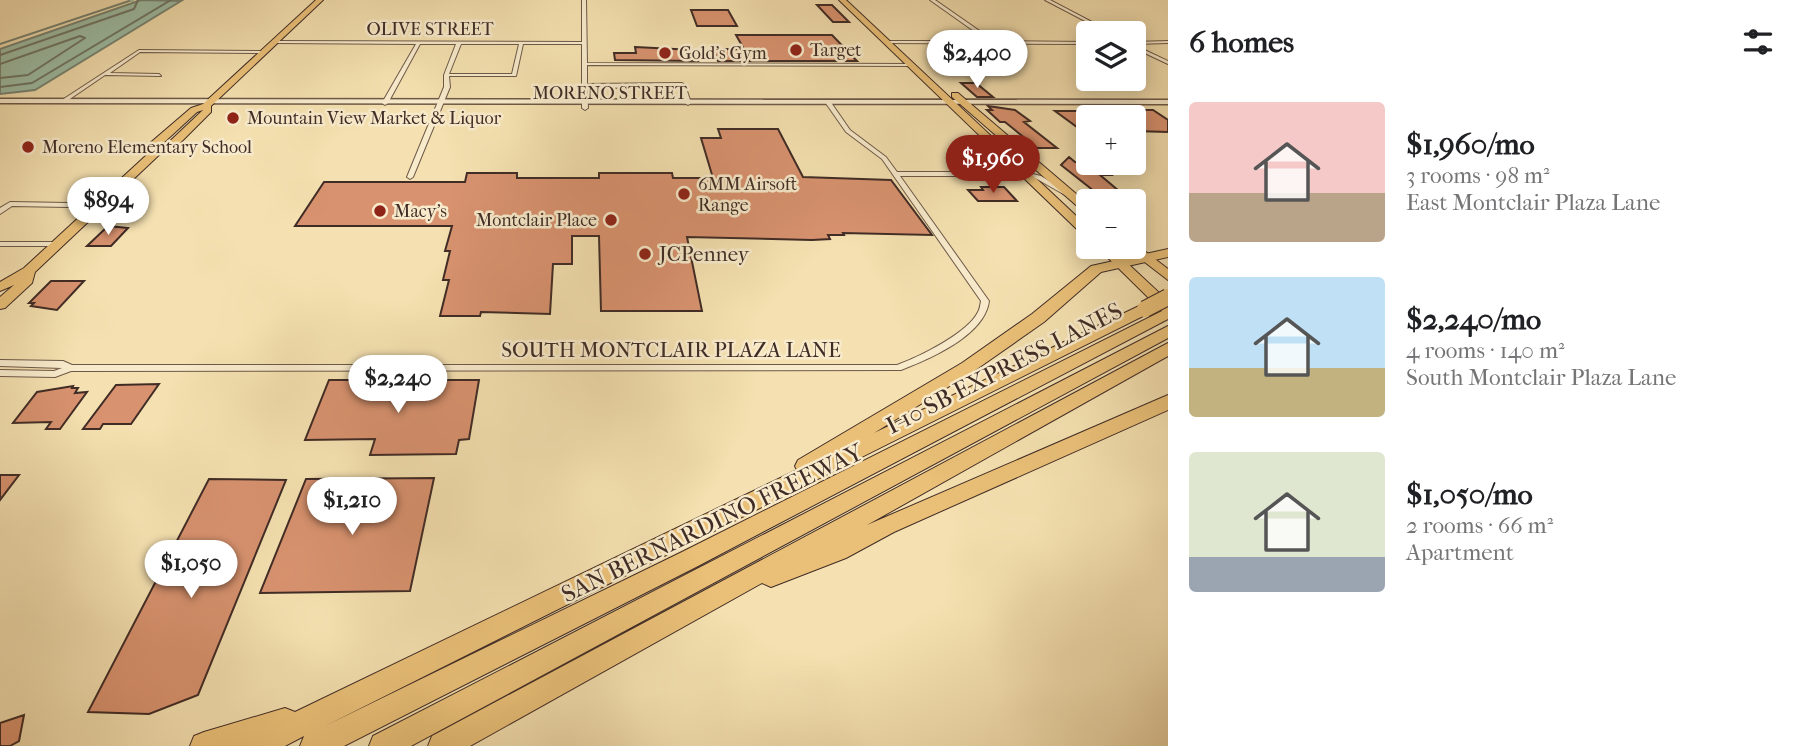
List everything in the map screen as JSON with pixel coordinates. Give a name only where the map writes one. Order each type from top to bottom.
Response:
[{"type":"highway","points":[[1146,257],[1168,253]]},
{"type":"highway","points":[[728,514],[968,368],[1038,318],[1096,269],[1135,259]]},
{"type":"highway","name":"SAN BERNARDINO FREEWAY","points":[[255,746],[728,514],[1162,319],[1168,297]]},
{"type":"highway","name":"I-10 SB EXPRESS LANES","points":[[314,746],[1162,319]]},
{"type":"highway","name":"I-10 SB EXPRESS LANES","points":[[383,746],[1162,319]]},
{"type":"highway","points":[[442,746],[1168,349]]},
{"type":"highway","points":[[712,598],[838,551],[896,521],[1168,402]]},
{"type":"highway","points":[[204,746],[335,707]]},
{"type":"main road","points":[[0,287],[29,271],[156,152],[153,146],[194,110],[208,104],[320,0]]},
{"type":"main road","points":[[842,0],[911,65],[1074,198]]},
{"type":"main road","points":[[851,0],[898,42],[1024,174],[1076,222]]},
{"type":"main road","points":[[1146,257],[1168,276]]},
{"type":"main road","points":[[1115,259],[1162,319]]},
{"type":"main road","points":[[0,305],[27,281],[29,271]]},
{"type":"street","points":[[584,0],[585,106]]},
{"type":"street","points":[[932,0],[994,43]]},
{"type":"street","points":[[1047,0],[1088,21]]},
{"type":"street","name":"OLIVE STREET","points":[[275,42],[585,43]]},
{"type":"street","points":[[385,103],[419,42]]},
{"type":"street","points":[[887,42],[1076,43]]},
{"type":"street","points":[[1146,43],[1168,42]]},
{"type":"street","points":[[410,177],[439,106],[447,83],[446,75],[459,43]]},
{"type":"street","points":[[446,75],[514,75],[521,43]]},
{"type":"street","points":[[62,102],[139,51],[264,52]]},
{"type":"street","points":[[1146,51],[1168,63]]},
{"type":"street","points":[[586,64],[911,65]]},
{"type":"street","points":[[105,74],[159,75]]},
{"type":"street","points":[[586,86],[682,85],[688,103]]},
{"type":"street","name":"MORENO STREET","points":[[0,101],[439,106],[1168,102]]},
{"type":"street","name":"MORENO STREET","points":[[208,104],[385,103],[439,106]]},
{"type":"street","name":"MORENO STREET","points":[[585,106],[688,103],[829,105]]},
{"type":"street","name":"SOUTH MONTCLAIR PLAZA LANE","points":[[0,373],[55,374],[70,368],[898,368],[935,352],[981,319],[987,308],[981,292],[897,174],[878,150],[848,131],[829,105]]},
{"type":"street","points":[[897,174],[1024,174],[1039,177],[1074,198]]},
{"type":"street","points":[[0,212],[10,204],[69,205]]},
{"type":"street","points":[[1,245],[57,244]]},
{"type":"street","name":"SOUTH MONTCLAIR PLAZA LANE","points":[[0,363],[63,364],[70,368]]},
{"type":"water","points":[[141,0],[181,1],[35,90],[0,94],[0,49]]},
{"type":"building","points":[[817,5],[832,5],[849,22],[833,22]]},
{"type":"building","points":[[691,10],[728,10],[737,26],[697,26]]},
{"type":"building","name":"Target","points":[[736,35],[832,35],[857,61],[718,61],[713,49],[744,49]]},
{"type":"building","name":"Gold's Gym","points":[[635,47],[694,50],[698,61],[615,60],[614,53],[636,53]]},
{"type":"building","points":[[961,83],[976,83],[993,97],[977,97]]},
{"type":"building","points":[[988,106],[1015,110],[1030,121],[1024,122],[1057,148],[1037,148],[1005,122],[1000,122],[987,110],[992,110]]},
{"type":"building","points":[[1146,110],[1153,110],[1168,120],[1168,132],[1146,131]]},
{"type":"building","points":[[1055,111],[1076,111],[1076,126]]},
{"type":"building","name":"Montclair Place","points":[[718,129],[778,129],[803,177],[891,180],[932,235],[843,233],[844,235],[828,235],[830,239],[812,240],[687,237],[702,311],[601,311],[599,236],[572,236],[572,264],[553,264],[550,314],[481,312],[480,316],[440,316],[449,280],[443,280],[450,251],[445,251],[452,226],[295,226],[324,182],[465,182],[467,173],[517,173],[517,178],[599,178],[599,173],[672,173],[673,178],[713,178],[701,138],[721,138]]},
{"type":"building","points":[[1069,157],[1076,162],[1076,175],[1100,175],[1117,189],[1091,189],[1061,165]]},
{"type":"building","points":[[981,187],[1004,187],[1017,201],[978,201],[968,190],[983,190]]},
{"type":"building","points":[[108,226],[128,228],[111,246],[87,246]]},
{"type":"building","points":[[51,281],[84,281],[57,310],[31,306],[34,303],[29,303]]},
{"type":"building","points":[[329,380],[479,380],[469,439],[459,440],[456,454],[370,455],[375,439],[305,440]]},
{"type":"building","points":[[159,384],[131,424],[103,424],[100,429],[83,429],[116,385]]},
{"type":"building","points":[[73,386],[72,388],[78,388],[75,393],[87,392],[60,429],[46,429],[51,422],[13,423],[37,392]]},
{"type":"building","points":[[0,475],[19,475],[0,500]]},
{"type":"building","points":[[434,478],[410,591],[260,593],[306,479]]},
{"type":"building","points":[[209,479],[286,480],[198,695],[149,714],[88,712]]},
{"type":"building","points":[[24,715],[19,741],[10,746],[0,746],[0,723]]},
{"type":"waterway","points":[[0,44],[132,0]]},
{"type":"place","name":"Target","points":[[796,50]]},
{"type":"place","name":"Gold's Gym","points":[[665,53]]},
{"type":"place","name":"Mountain View Market & Liquor","points":[[233,118]]},
{"type":"place","name":"Moreno Elementary School","points":[[28,147]]},
{"type":"place","name":"6MM Airsoft Range","points":[[684,194]]},
{"type":"place","name":"Macy's","points":[[380,211]]},
{"type":"place","name":"Montclair Place","points":[[611,220]]},
{"type":"place","name":"JCPenney","points":[[645,254]]}]
